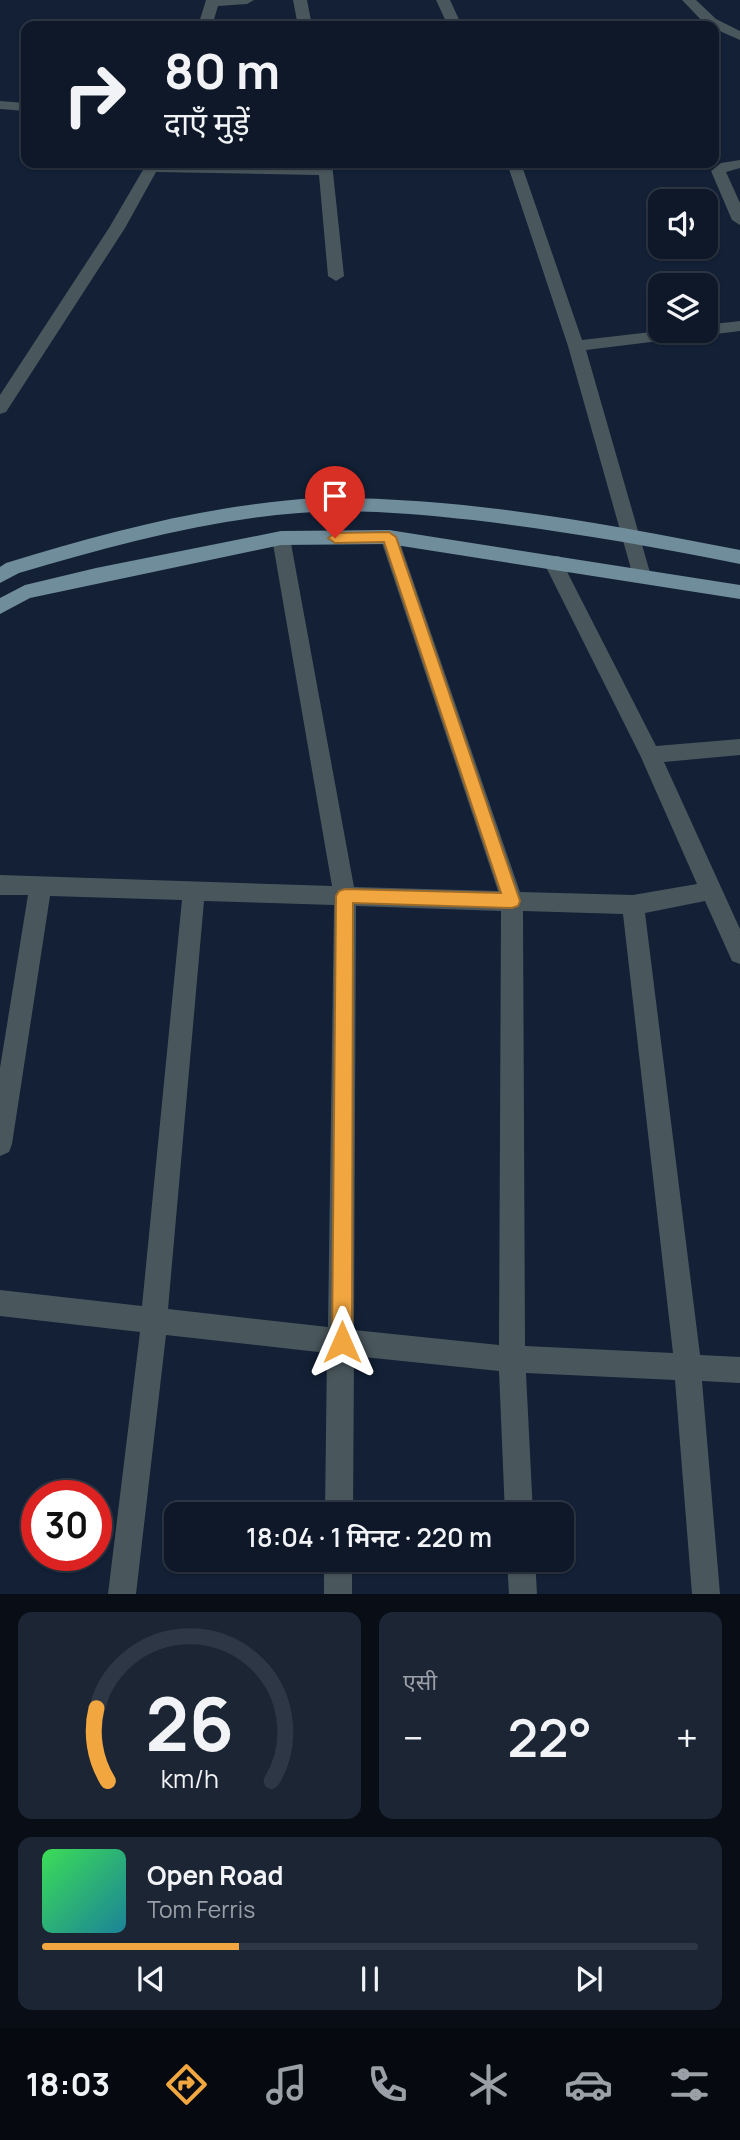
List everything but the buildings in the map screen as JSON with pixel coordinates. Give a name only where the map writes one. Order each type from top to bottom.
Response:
[{"type":"main road","points":[[0,576],[13,568],[106,540],[207,519],[299,506],[400,506],[630,535],[740,557]]},
{"type":"main road","points":[[0,607],[25,592],[281,538],[389,537],[740,592]]},
{"type":"street","points":[[207,21],[213,1],[247,0]]},
{"type":"street","points":[[300,0],[304,21]]},
{"type":"street","points":[[443,0],[453,21]]},
{"type":"street","points":[[689,0],[700,16],[708,21]]},
{"type":"street","points":[[719,28],[740,37]]},
{"type":"street","points":[[0,105],[21,107]]},
{"type":"street","points":[[740,164],[726,166],[718,171],[740,220]]},
{"type":"street","points":[[0,408],[117,228],[151,168]]},
{"type":"street","points":[[325,168],[335,276]]},
{"type":"street","points":[[516,168],[576,346],[642,576]]},
{"type":"street","points":[[718,329],[740,326]]},
{"type":"street","points":[[576,346],[648,338]]},
{"type":"street","points":[[389,537],[512,901],[512,1359],[518,1502]]},
{"type":"street","points":[[281,538],[345,896],[339,1502]]},
{"type":"street","points":[[552,561],[650,755],[740,954]]},
{"type":"street","points":[[650,755],[740,747]]},
{"type":"street","points":[[0,885],[633,905],[710,891]]},
{"type":"street","points":[[0,1144],[40,887]]},
{"type":"street","points":[[122,1594],[155,1321],[194,893]]},
{"type":"street","points":[[633,905],[688,1367],[689,1411],[706,1594]]},
{"type":"street","points":[[0,1303],[512,1359],[740,1370]]},
{"type":"street","points":[[338,1572],[338,1594]]},
{"type":"street","points":[[522,1572],[523,1594]]},
{"type":"route","points":[[335,538],[389,537],[512,901],[345,896],[342,1342]]}]
